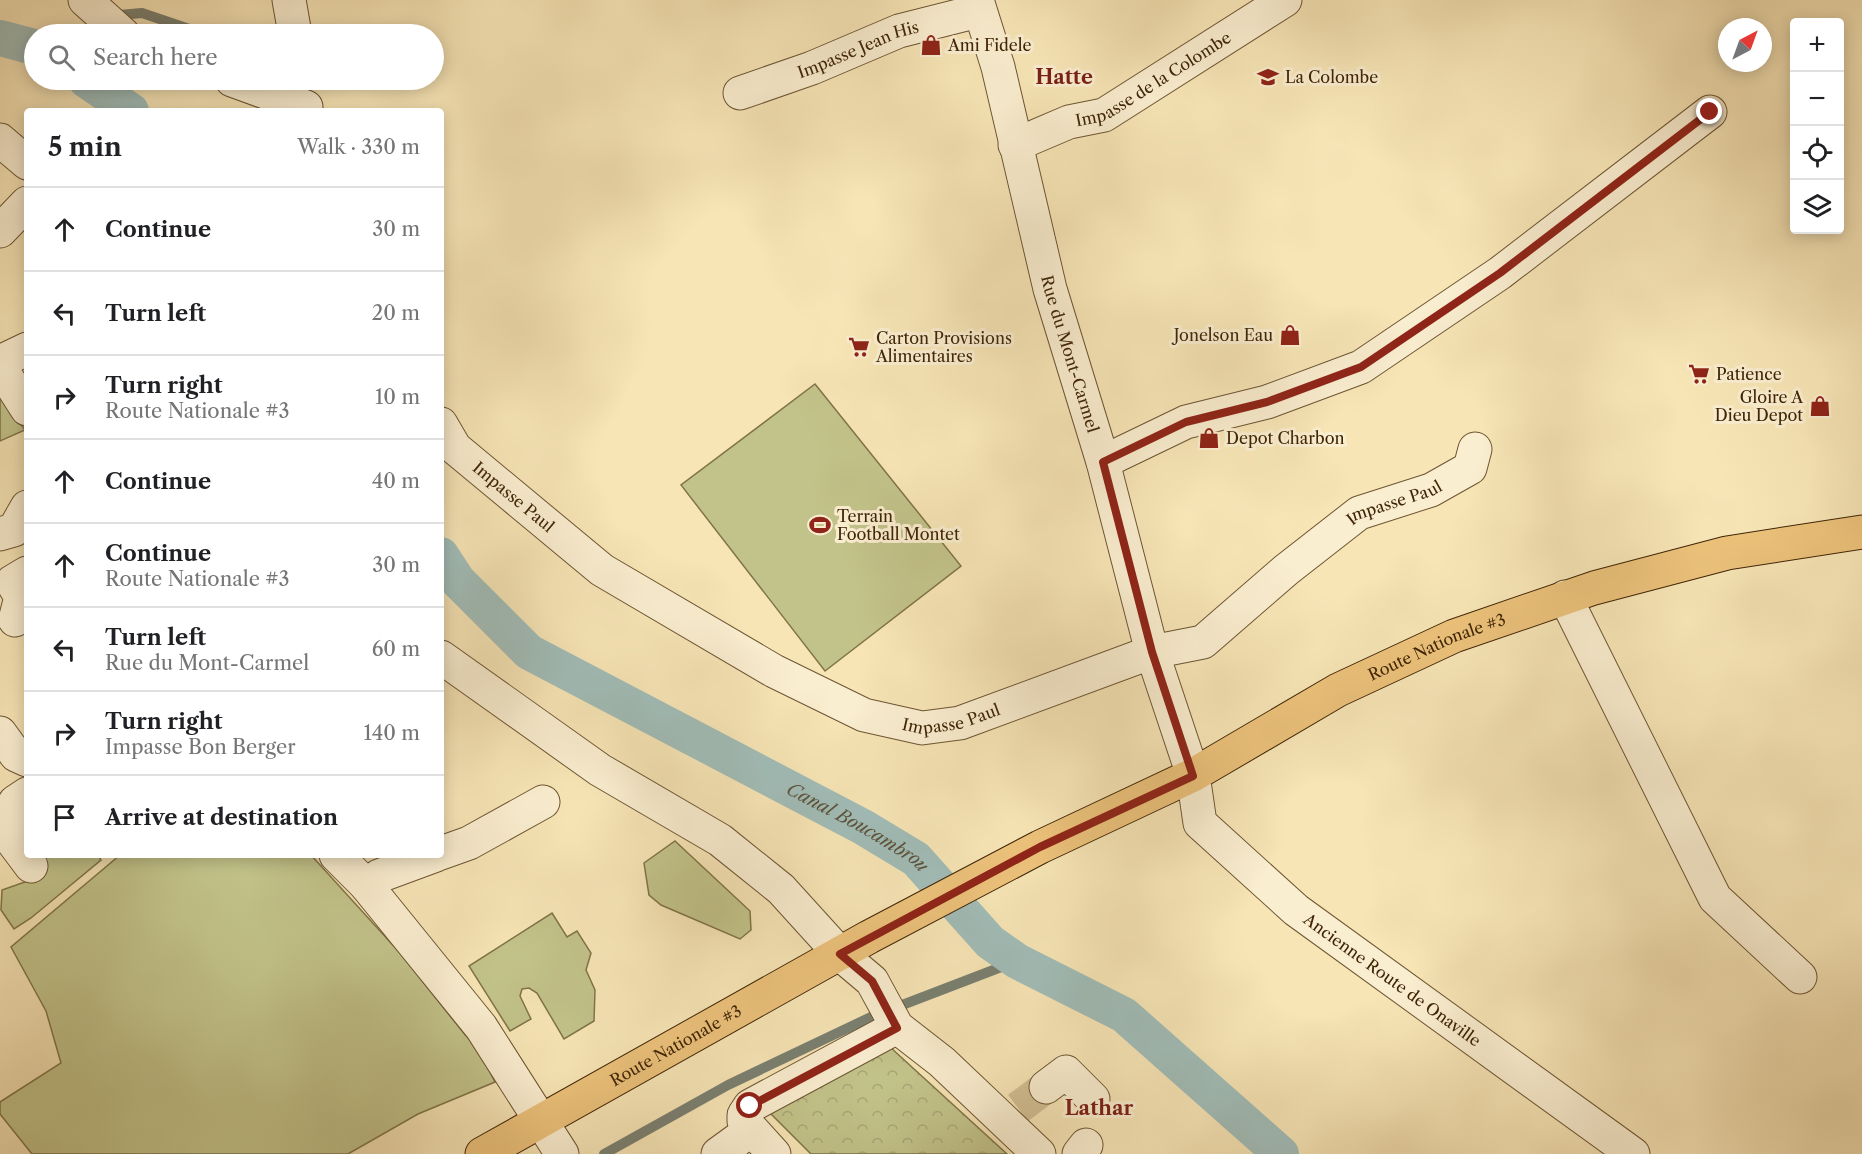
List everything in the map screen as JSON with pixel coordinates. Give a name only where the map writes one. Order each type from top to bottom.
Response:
[{"type":"main road","name":"Route Nationale #3","points":[[482,1154],[869,937],[1040,847],[1193,776],[1338,690],[1454,636],[1564,597],[1727,553],[1862,532]]},
{"type":"street","points":[[85,0],[112,24]]},
{"type":"street","points":[[289,0],[293,24]]},
{"type":"street","name":"Impasse de la Colombe","points":[[1015,145],[1068,122],[1104,115],[1285,0]]},
{"type":"street","name":"Rue du Mont-Carmel","points":[[977,5],[998,67],[1050,289],[1103,462],[1152,652],[1193,776]]},
{"type":"street","name":"Impasse Jean His","points":[[740,93],[813,68],[899,31],[977,5]]},
{"type":"street","points":[[270,90],[305,99]]},
{"type":"street","points":[[1103,462],[1186,422],[1267,402],[1361,367],[1500,273],[1710,112]]},
{"type":"street","points":[[0,140],[24,160]]},
{"type":"street","points":[[0,231],[24,206]]},
{"type":"street","points":[[0,362],[24,350]]},
{"type":"street","points":[[0,367],[24,404]]},
{"type":"street","name":"Impasse Paul","points":[[444,429],[455,448],[602,570],[774,671],[864,715],[922,728],[960,723],[1152,652],[1203,642],[1286,570],[1359,513],[1431,490],[1470,468],[1475,449]]},
{"type":"street","points":[[0,534],[14,530],[24,512]]},
{"type":"street","points":[[15,620],[21,597],[12,582],[24,575]]},
{"type":"street","points":[[1564,597],[1715,898],[1800,977]]},
{"type":"street","points":[[444,659],[600,770],[720,840],[781,889],[840,954],[872,981],[897,1028],[1010,1112],[1039,1154]]},
{"type":"street","points":[[0,733],[16,755],[24,759]]},
{"type":"street","name":"Ancienne Route de Onaville","points":[[1193,776],[1200,823],[1296,910],[1633,1154]]},
{"type":"street","points":[[24,796],[15,802],[10,838],[24,856]]},
{"type":"street","points":[[444,852],[469,843],[543,802]]},
{"type":"street","points":[[26,858],[32,866]]},
{"type":"street","points":[[339,858],[366,885],[482,1027],[561,1154]]},
{"type":"street","points":[[366,885],[379,876],[428,858]]},
{"type":"street","points":[[718,1154],[764,1144],[744,1121],[744,1115],[750,1106],[897,1028]]},
{"type":"street","points":[[1046,1087],[1066,1072],[1093,1099]]},
{"type":"green space","name":"Terrain Football Montet","points":[[815,384],[961,566],[825,671],[681,485]]},
{"type":"green space","points":[[0,394],[24,430],[0,441]]},
{"type":"green space","points":[[675,841],[750,911],[751,930],[740,939],[661,905],[649,895],[644,863]]},
{"type":"green space","points":[[39,858],[100,858],[101,860],[31,918],[14,929],[1,910],[2,890],[39,877]]},
{"type":"green space","points":[[116,858],[314,858],[400,953],[466,1036],[476,1045],[495,1082],[418,1114],[348,1154],[32,1154],[0,1114],[0,1102],[61,1063],[46,1011],[11,947]]},
{"type":"green space","points":[[552,913],[567,937],[577,931],[591,953],[586,970],[595,990],[594,1021],[564,1039],[537,993],[529,988],[522,989],[520,996],[531,1019],[510,1031],[469,966]]},
{"type":"green space","points":[[890,1047],[1007,1154],[811,1154],[769,1112]]},
{"type":"waterway","points":[[112,13],[119,15],[142,13],[174,24]]},
{"type":"waterway","name":"Canal Boucambrou","points":[[0,38],[24,44]]},
{"type":"waterway","name":"Canal Boucambrou","points":[[101,90],[127,108]]},
{"type":"waterway","name":"Canal Boucambrou","points":[[444,560],[458,581],[529,652],[863,827],[916,859],[990,942],[1017,961],[1124,1015],[1281,1154]]},
{"type":"waterway","points":[[604,1154],[728,1085],[871,1017],[1017,961]]},
{"type":"tunnel","points":[[1018,1108],[1046,1087]]},
{"type":"place","name":"Ami Fidele","points":[[931,45]]},
{"type":"place","name":"La Colombe","points":[[1268,77]]},
{"type":"place","name":"Jonelson Eau","points":[[1290,335]]},
{"type":"place","name":"Carton Provisions Alimentaires","points":[[859,347]]},
{"type":"place","name":"Patience","points":[[1699,374]]},
{"type":"place","name":"Gloire A Dieu Depot","points":[[1820,406]]},
{"type":"place","name":"Depot Charbon","points":[[1209,438]]},
{"type":"place","name":"Terrain Football Montet","points":[[820,525]]},
{"type":"district","name":"Hatte","points":[[1064,77]]},
{"type":"district","name":"Lathar","points":[[1099,1108]]},
{"type":"route","points":[[750,1106],[897,1028],[872,981],[840,954],[1040,847],[1193,776],[1152,652],[1103,462],[1186,422],[1267,402],[1314,387],[1361,367],[1500,273],[1710,112]]}]
